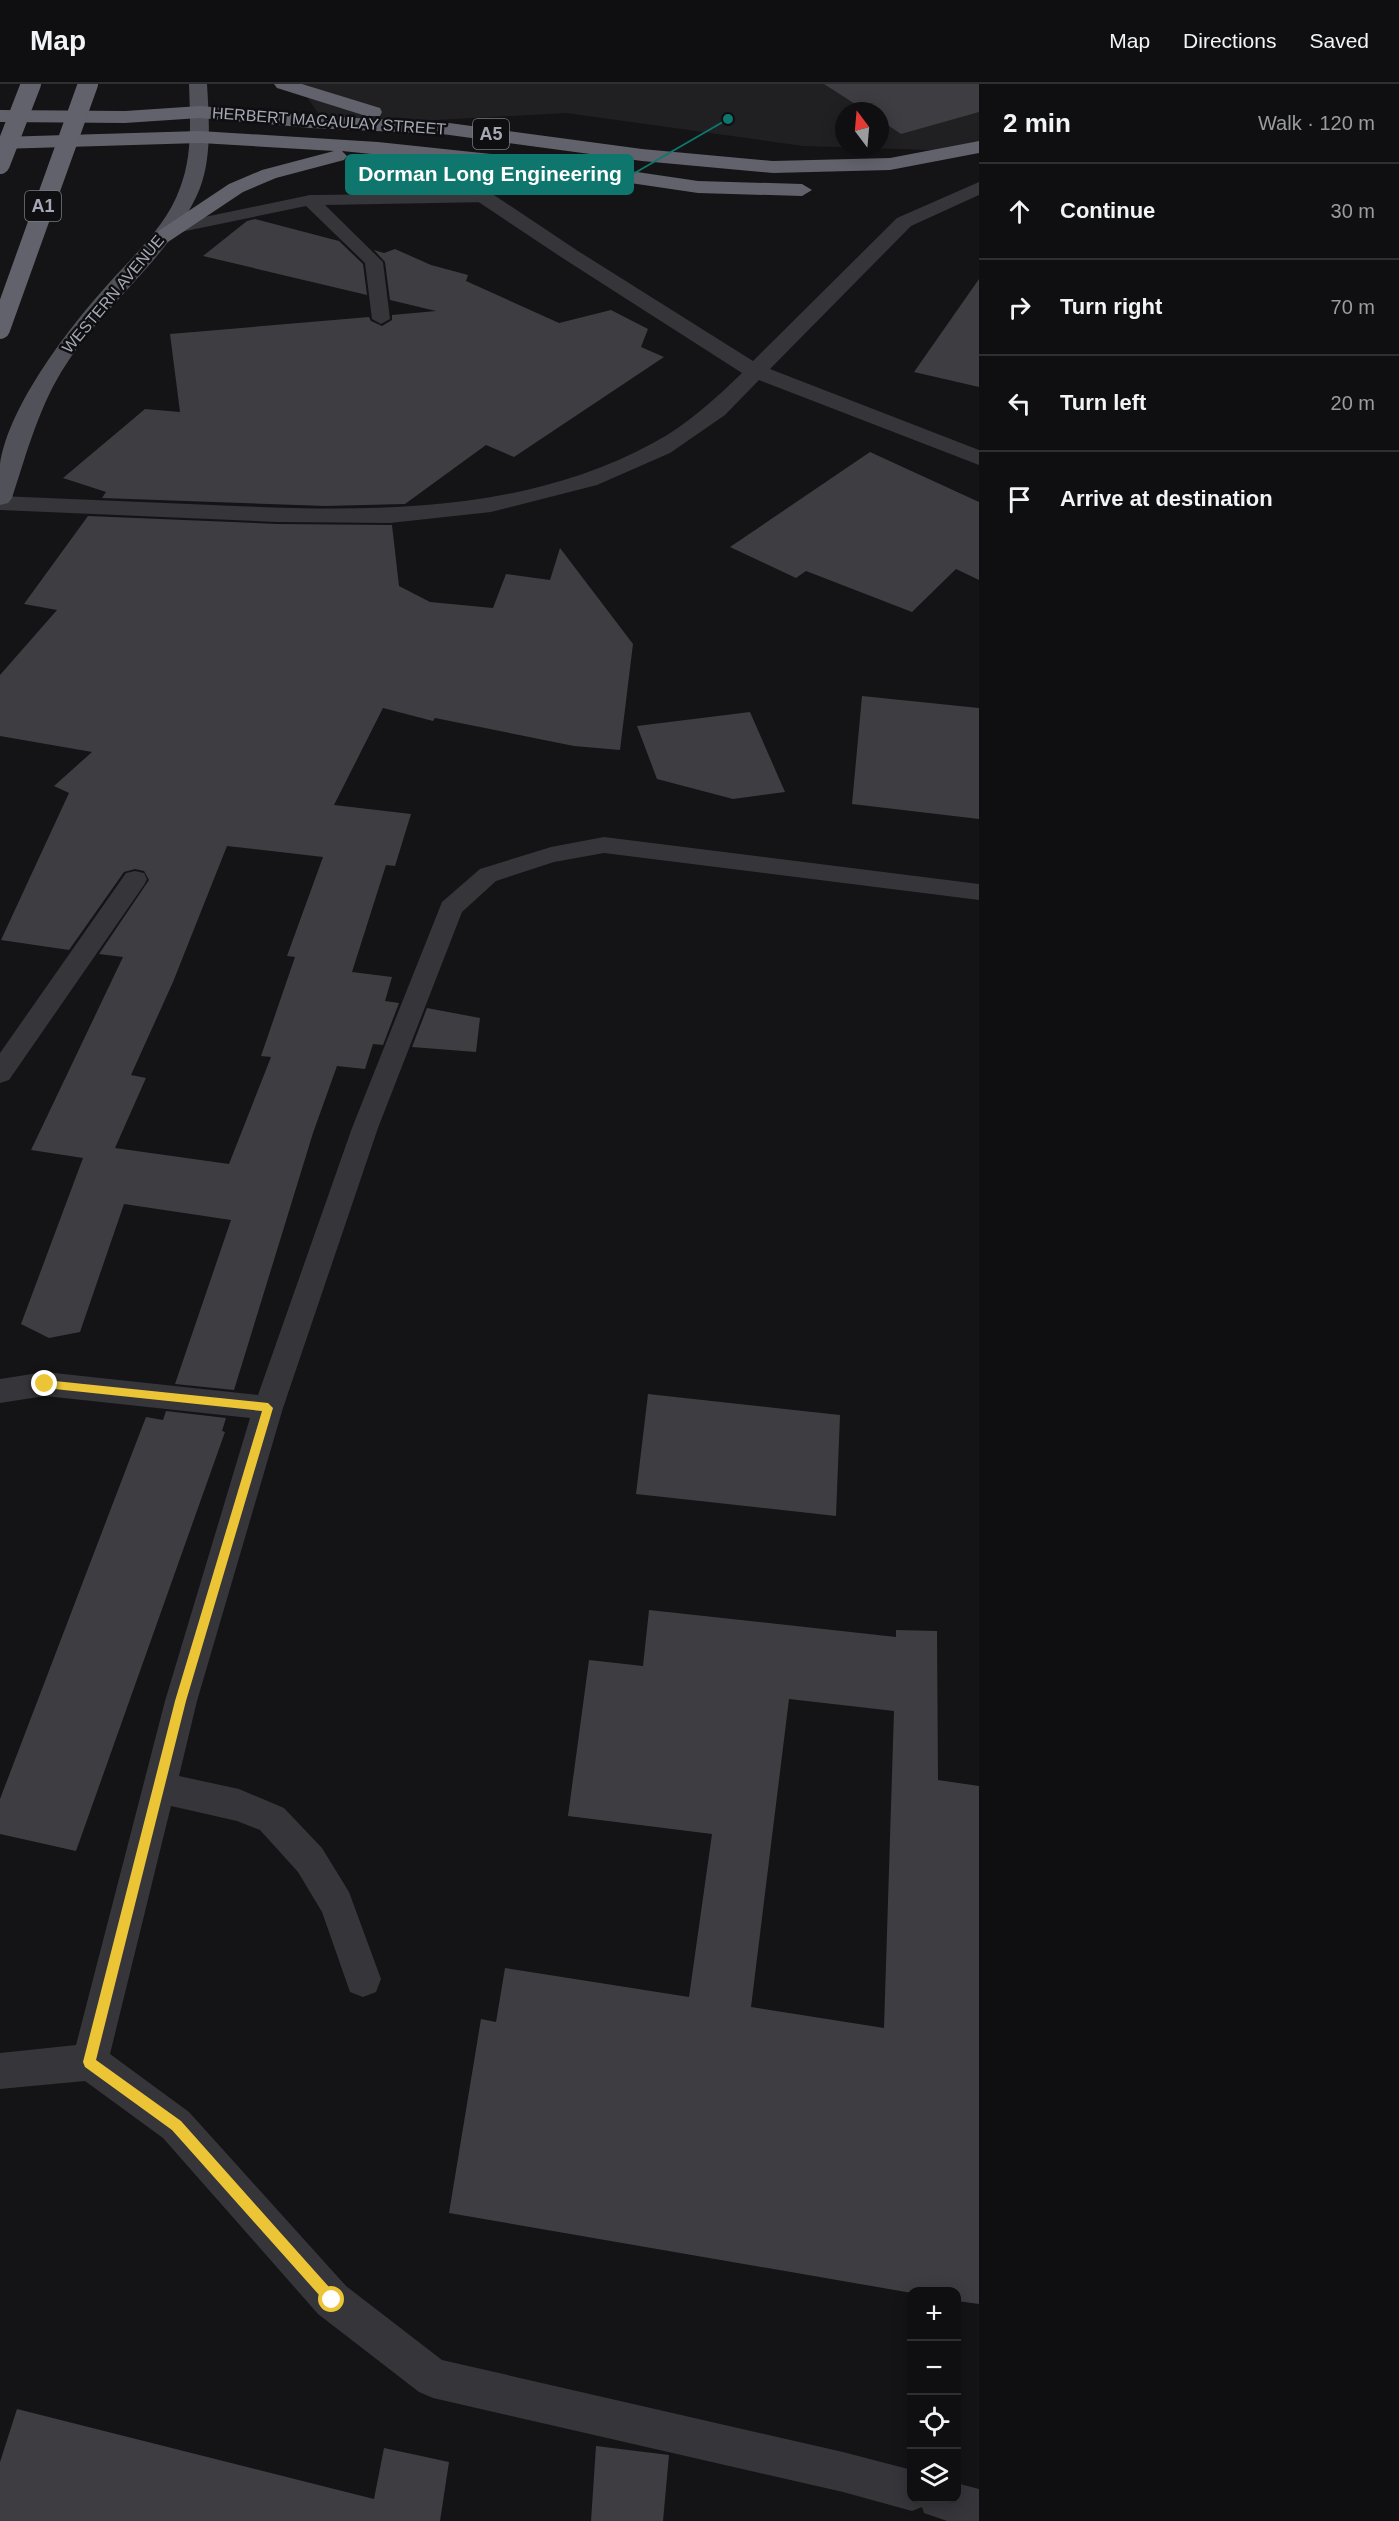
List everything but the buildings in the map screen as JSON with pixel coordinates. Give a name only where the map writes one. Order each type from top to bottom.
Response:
[{"type":"highway","points":[[0,164],[31,84]]},
{"type":"highway","name":"A1","points":[[0,329],[88,84]]},
{"type":"highway","points":[[283,84],[362,110],[442,128]]},
{"type":"highway","name":"HERBERT MACAULAY STREET","points":[[0,116],[125,117],[200,112],[311,122],[442,128],[642,155],[773,167],[890,164],[979,147]]},
{"type":"highway","name":"HERBERT MACAULAY STREET","points":[[0,143],[200,137],[378,148],[421,155],[576,169],[698,187],[816,190]]},
{"type":"highway","points":[[169,233],[236,188],[269,174],[310,162],[378,148]]},
{"type":"main road","name":"WESTERN AVENUE","points":[[0,498],[24,426],[56,362],[101,304],[169,233],[190,188],[200,137],[198,84]]},
{"type":"street","points":[[421,155],[754,371],[979,458]]},
{"type":"street","points":[[0,503],[277,516],[390,516],[491,505],[589,480],[662,448],[717,410],[904,222],[979,188]]},
{"type":"lane","points":[[169,233],[310,200],[484,198]]},
{"type":"lane","points":[[310,200],[374,262],[381,319]]},
{"type":"lane","points":[[90,2062],[181,1701],[268,1408],[365,1128],[451,908],[488,875],[551,855],[604,845],[979,892]]},
{"type":"lane","points":[[0,1073],[135,879]]},
{"type":"lane","points":[[0,1391],[45,1384],[268,1408]]},
{"type":"lane","points":[[159,1788],[239,1805],[272,1820],[310,1860],[337,1904],[363,1979]]},
{"type":"lane","points":[[0,2071],[90,2062],[176,2125],[332,2300],[433,2378],[832,2469],[907,2490]]},
{"type":"lane","points":[[954,2503],[979,2510]]},
{"type":"shaded area","points":[[298,84],[979,84],[979,146],[961,151],[889,149],[889,102],[835,102],[835,147],[803,146],[566,113],[327,126]]},
{"type":"place","name":"Dorman Long Engineering","points":[[728,119]]},
{"type":"route","points":[[45,1384],[268,1408],[181,1701],[90,2062],[176,2125],[332,2300]]}]
